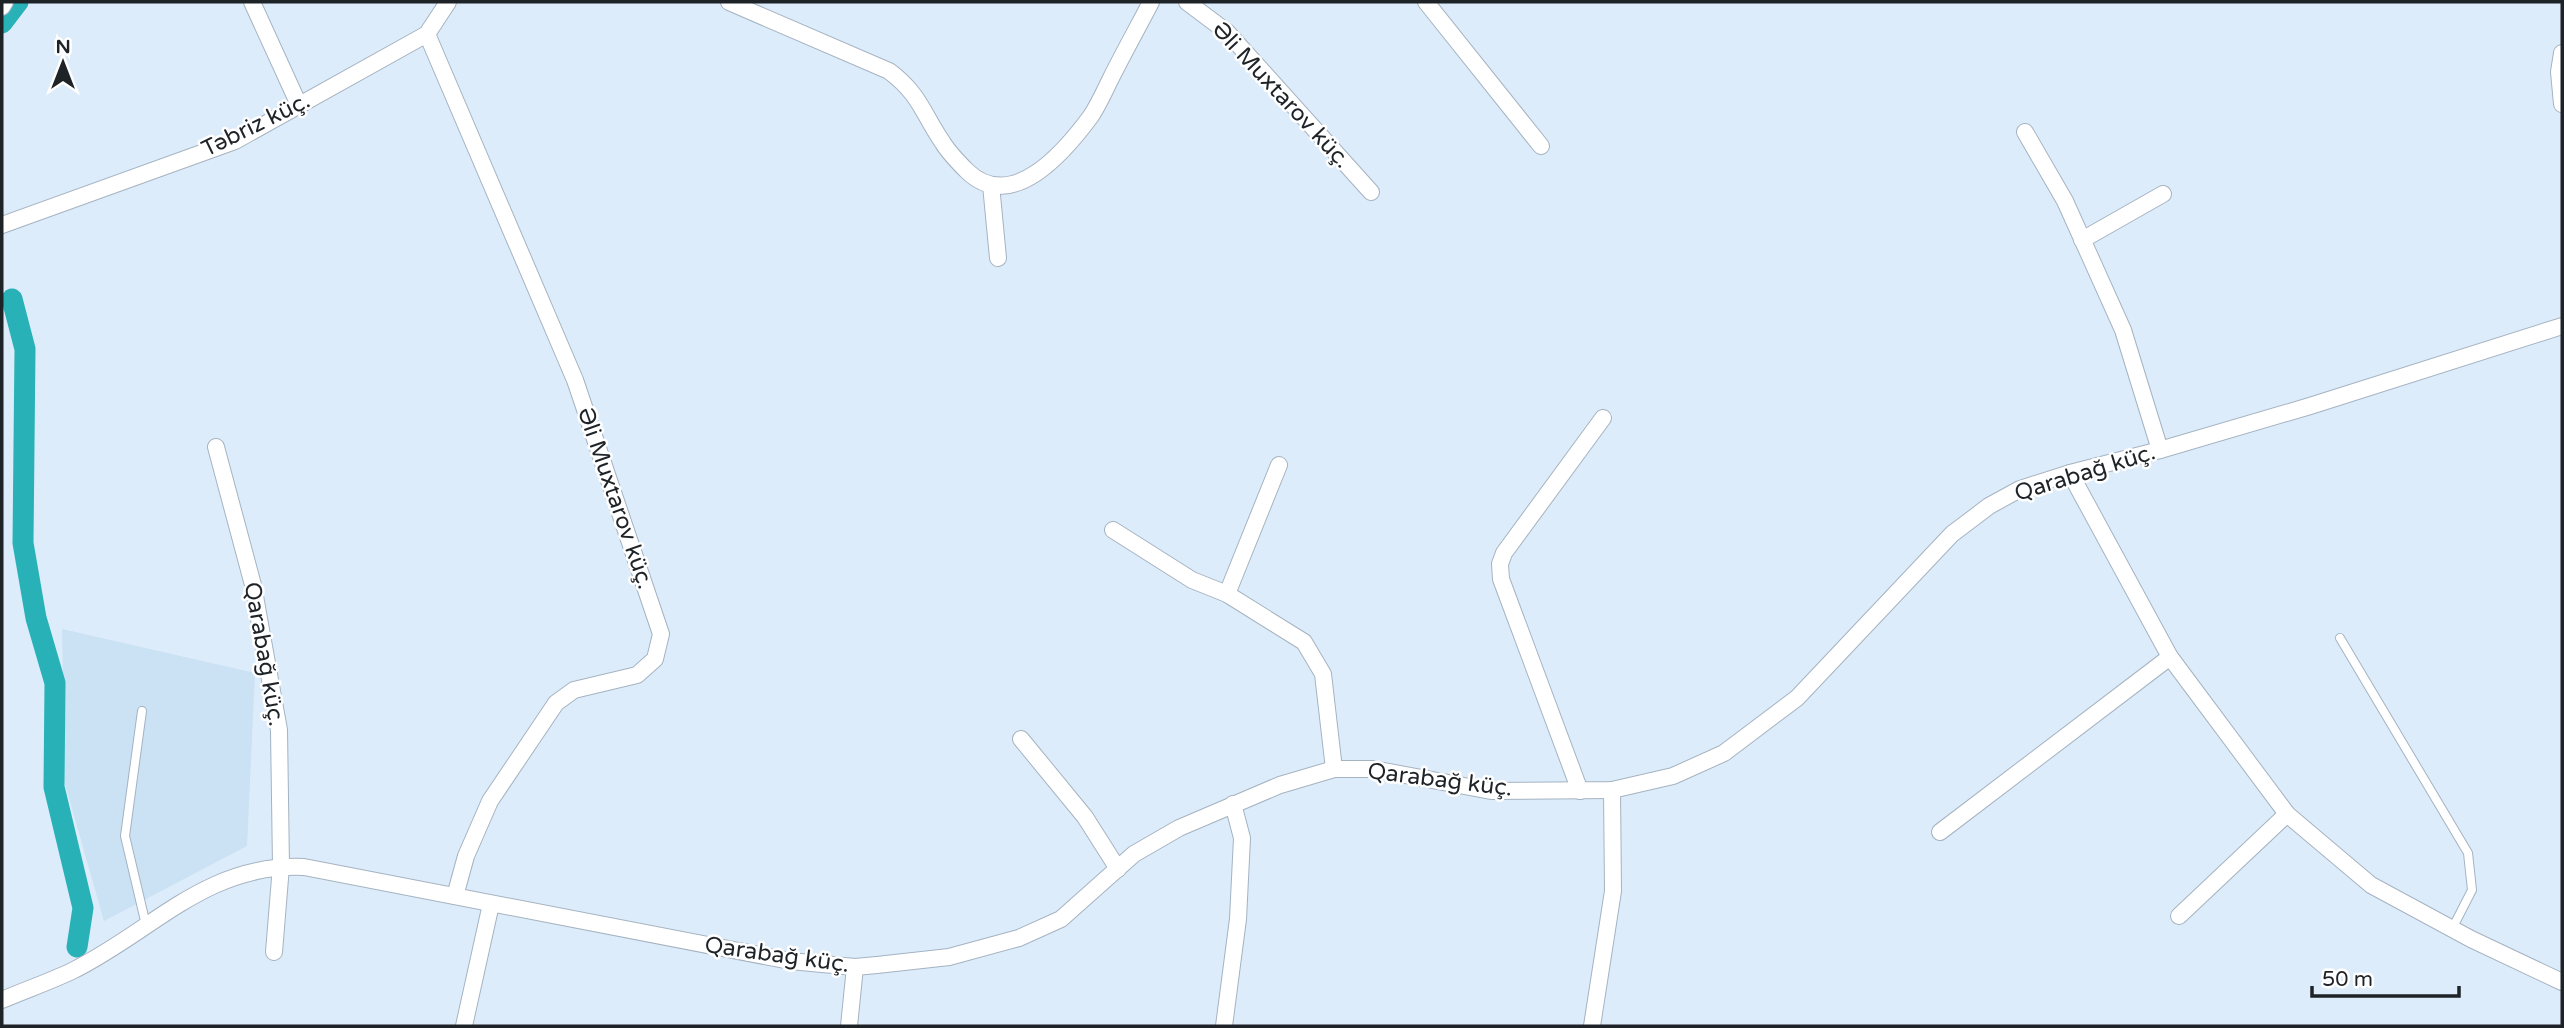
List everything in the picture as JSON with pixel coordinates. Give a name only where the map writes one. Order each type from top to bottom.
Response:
[{"type":"street","points":[[2,7],[5,2]]},
{"type":"street","points":[[252,2],[299,105]]},
{"type":"street","name":"Təbriz küç.","points":[[2,225],[235,141],[427,34],[448,2]]},
{"type":"street","points":[[729,2],[889,71],[905,82],[916,95],[943,144],[970,174],[991,185],[1006,186],[1027,180],[1049,165],[1092,115],[1151,2]]},
{"type":"street","name":"Əli Muxtarov küç.","points":[[1187,2],[1227,32],[1371,192]]},
{"type":"street","points":[[1426,2],[1541,146]]},
{"type":"street","name":"Əli Muxtarov küç.","points":[[427,34],[575,380],[661,634],[655,659],[637,674],[574,690],[556,703],[490,801],[466,856],[455,896]]},
{"type":"street","points":[[2562,53],[2558,72],[2562,104]]},
{"type":"street","points":[[2025,132],[2065,201],[2123,330],[2161,450]]},
{"type":"street","points":[[991,185],[998,258]]},
{"type":"street","points":[[2082,240],[2163,194]]},
{"type":"street","name":"Qarabağ küç.","points":[[2,1000],[73,971],[212,884],[281,866],[304,867],[790,961],[855,967],[949,957],[1019,938],[1060,919],[1134,854],[1180,828],[1280,785],[1334,769],[1373,769],[1491,790],[1612,790],[1673,776],[1724,753],[1797,698],[1952,534],[1989,506],[2020,489],[2310,406],[2562,326]]},
{"type":"street","points":[[1580,790],[1501,579],[1500,564],[1504,553],[1603,418]]},
{"type":"street","name":"Qarabağ küç.","points":[[216,447],[253,585],[279,730],[281,866],[274,951]]},
{"type":"street","points":[[1227,594],[1279,465]]},
{"type":"street","points":[[2070,473],[2170,657],[2287,814],[2371,885],[2452,929],[2562,982]]},
{"type":"street","points":[[1113,530],[1192,580],[1227,594],[1304,642],[1323,674],[1334,769]]},
{"type":"street","points":[[1940,832],[2170,657]]},
{"type":"street","points":[[1021,739],[1085,817],[1118,869]]},
{"type":"street","points":[[1592,1026],[1612,891],[1612,790]]},
{"type":"street","points":[[1224,1026],[1238,919],[1242,838],[1233,804]]},
{"type":"street","points":[[2179,916],[2287,814]]},
{"type":"street","points":[[464,1026],[491,904]]},
{"type":"street","points":[[849,1026],[855,967]]},
{"type":"lane","points":[[2340,638],[2468,853],[2472,890],[2452,929]]},
{"type":"lane","points":[[142,710],[125,836],[146,925]]},
{"type":"shaded area","points":[[62,629],[255,673],[247,846],[104,921],[65,784]]},
{"type":"waterway","points":[[2,23],[18,2]]},
{"type":"waterway","points":[[12,299],[25,349],[23,543],[36,618],[55,683],[54,787],[83,908],[77,947]]}]
